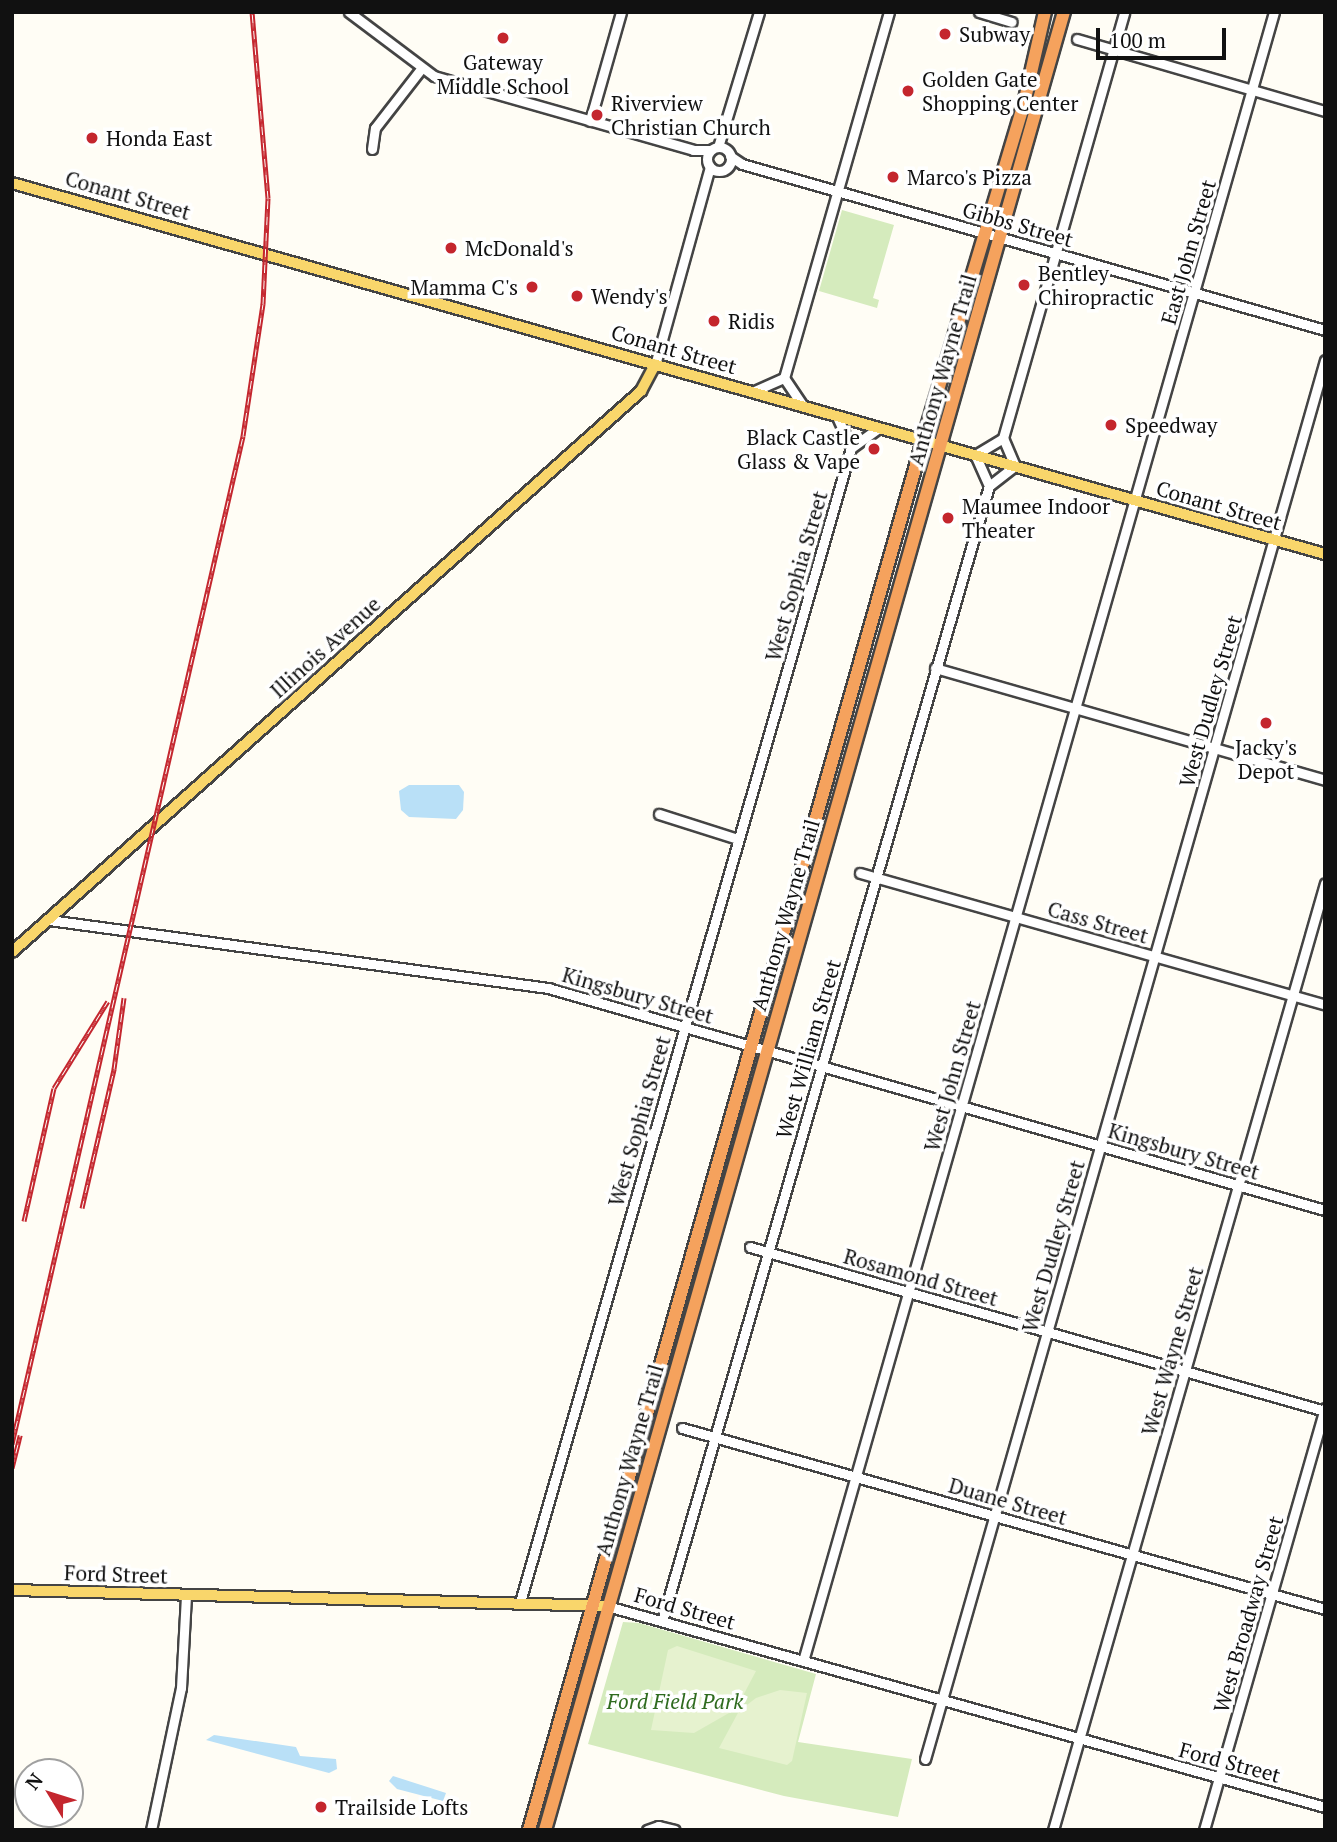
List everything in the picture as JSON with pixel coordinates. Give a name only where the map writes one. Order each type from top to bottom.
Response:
[{"type":"highway","name":"Anthony Wayne Trail","points":[[529,1830],[923,440],[985,233],[1045,12]]},
{"type":"highway","name":"Anthony Wayne Trail","points":[[545,1830],[1064,12]]},
{"type":"main road","name":"Conant Street","points":[[12,183],[1325,554]]},
{"type":"main road","name":"Illinois Avenue","points":[[12,952],[641,391],[655,365]]},
{"type":"main road","name":"Ford Street","points":[[12,1590],[607,1606]]},
{"type":"street","points":[[349,12],[421,69],[446,80],[693,150],[721,150]]},
{"type":"street","points":[[590,121],[621,12]]},
{"type":"street","points":[[655,365],[721,150],[759,12]]},
{"type":"street","points":[[803,406],[784,378],[889,12]]},
{"type":"street","points":[[979,12],[1012,22]]},
{"type":"street","points":[[1003,438],[975,455],[989,486],[1014,467],[1003,438],[1124,12]]},
{"type":"street","name":"East John Street","points":[[1135,501],[1275,12]]},
{"type":"street","points":[[1077,40],[1325,111]]},
{"type":"street","points":[[372,149],[375,128],[421,69]]},
{"type":"street","points":[[693,150],[716,166]]},
{"type":"street","points":[[716,166],[721,150]]},
{"type":"street","name":"Gibbs Street","points":[[721,150],[742,164],[1325,330]]},
{"type":"street","name":"Gibbs Street","points":[[716,166],[742,164]]},
{"type":"street","name":"West Dudley Street","points":[[925,1759],[1325,360]]},
{"type":"street","points":[[752,391],[784,378]]},
{"type":"street","points":[[837,416],[851,449],[879,428]]},
{"type":"street","name":"West Sophia Street","points":[[520,1602],[851,449]]},
{"type":"street","name":"West William Street","points":[[662,1621],[989,486]]},
{"type":"street","name":"West John Street","points":[[803,1661],[1135,501]]},
{"type":"street","points":[[935,668],[1325,780]]},
{"type":"street","points":[[659,814],[738,839]]},
{"type":"street","name":"Cass Street","points":[[860,873],[1325,1005]]},
{"type":"street","name":"West Wayne Street","points":[[1054,1830],[1325,883]]},
{"type":"street","name":"Kingsbury Street","points":[[49,920],[548,988],[1325,1210]]},
{"type":"street","name":"Rosamond Street","points":[[750,1247],[1324,1410]]},
{"type":"street","name":"West Broadway Street","points":[[1204,1830],[1324,1410]]},
{"type":"street","name":"Duane Street","points":[[682,1428],[1325,1609]]},
{"type":"street","points":[[151,1830],[181,1688],[186,1596]]},
{"type":"street","name":"Ford Street","points":[[607,1606],[1218,1780],[1325,1807]]},
{"type":"street","points":[[647,1830],[658,1826],[675,1830]]},
{"type":"green space","points":[[842,210],[894,225],[873,298],[879,300],[877,308],[819,291]]},
{"type":"green space","name":"Ford Field Park","points":[[623,1622],[639,1623],[816,1674],[798,1742],[912,1759],[898,1817],[784,1796],[588,1744]]},
{"type":"green space","points":[[677,1646],[756,1671],[736,1709],[694,1733],[651,1730],[668,1650]]},
{"type":"green space","points":[[780,1690],[807,1693],[792,1761],[787,1765],[719,1748],[739,1711],[756,1698]]},
{"type":"water","points":[[409,785],[459,785],[464,792],[463,810],[456,819],[409,817],[401,810],[399,791]]},
{"type":"water","points":[[214,1735],[296,1747],[300,1756],[336,1759],[337,1769],[329,1773],[206,1740]]},
{"type":"water","points":[[393,1776],[446,1793],[443,1801],[397,1789],[389,1781]]},
{"type":"railway","points":[[12,1444],[243,436],[263,304],[268,198],[252,12]]},
{"type":"railway","points":[[82,1208],[114,1069],[124,998]]},
{"type":"railway","points":[[24,1221],[54,1088],[108,1001]]},
{"type":"railway","points":[[12,1468],[20,1435]]},
{"type":"place","name":"Subway","points":[[945,34]]},
{"type":"place","name":"Gateway Middle School","points":[[503,38]]},
{"type":"place","name":"Golden Gate Shopping Center","points":[[908,91]]},
{"type":"place","name":"Riverview Christian Church","points":[[597,115]]},
{"type":"place","name":"Honda East","points":[[92,138]]},
{"type":"place","name":"Marco's Pizza","points":[[893,177]]},
{"type":"place","name":"McDonald's","points":[[451,248]]},
{"type":"place","name":"Bentley Chiropractic","points":[[1024,285]]},
{"type":"place","name":"Mamma C's","points":[[532,287]]},
{"type":"place","name":"Wendy's","points":[[577,296]]},
{"type":"place","name":"Ridis","points":[[714,321]]},
{"type":"place","name":"Speedway","points":[[1111,425]]},
{"type":"place","name":"Black Castle Glass & Vape","points":[[874,449]]},
{"type":"place","name":"Maumee Indoor Theater","points":[[948,518]]},
{"type":"place","name":"Jacky's Depot","points":[[1266,723]]},
{"type":"place","name":"Trailside Lofts","points":[[321,1807]]}]
